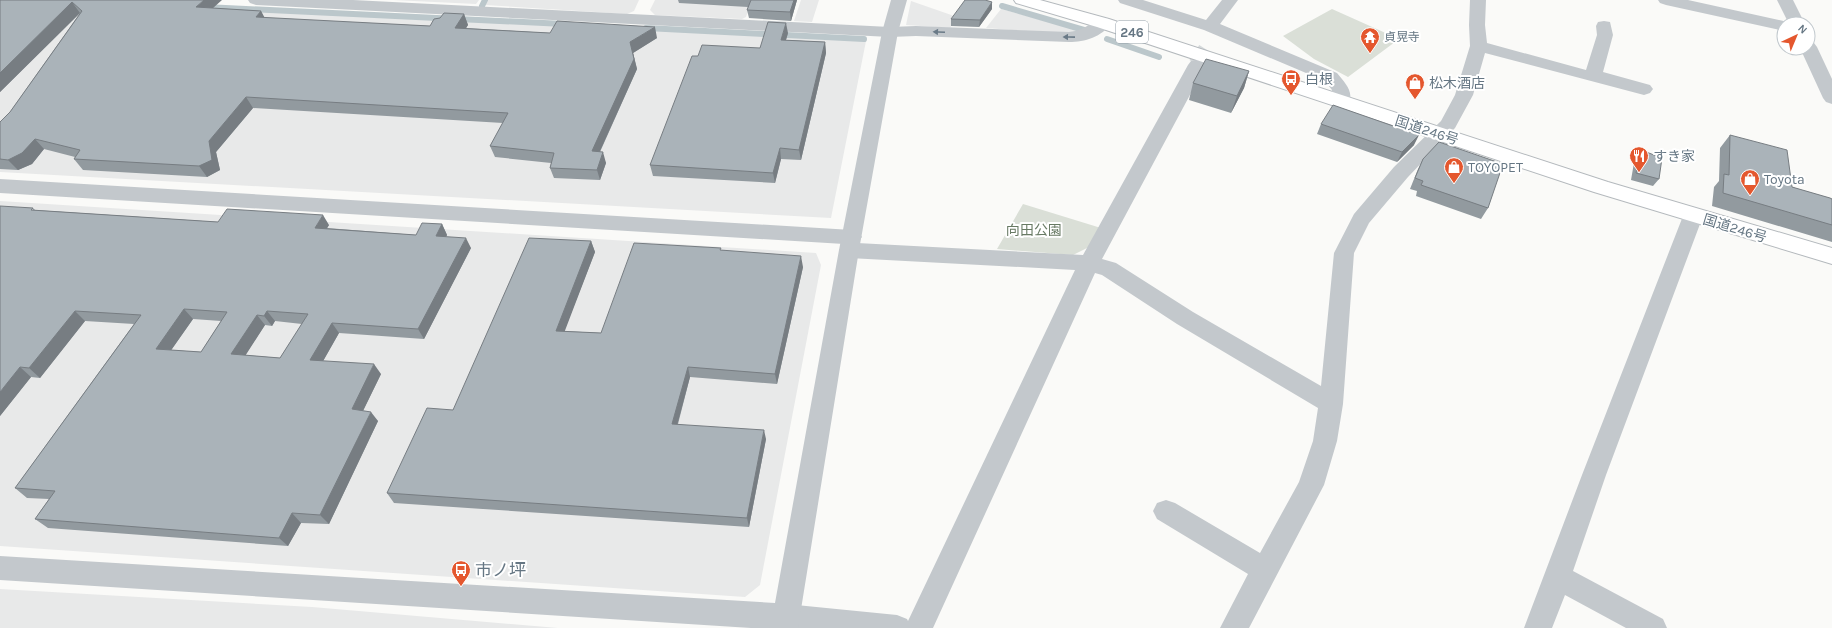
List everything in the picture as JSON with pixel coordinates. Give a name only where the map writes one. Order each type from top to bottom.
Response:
[{"type":"highway","name":"国道246号","points":[[1022,0],[1103,23],[1694,216],[1832,256]]},
{"type":"street","points":[[256,0],[644,12],[890,32],[916,31],[1077,37],[1095,31],[1103,23]]},
{"type":"street","points":[[785,623],[851,243],[890,32],[899,0]]},
{"type":"street","points":[[1126,0],[1215,28],[1331,77],[1341,90],[1342,102]]},
{"type":"street","points":[[1210,45],[1215,28],[1230,0]]},
{"type":"street","points":[[1234,628],[1311,485],[1325,442],[1331,404],[1344,253],[1361,220],[1401,172],[1448,124],[1464,95],[1478,46],[1476,25],[1478,0]]},
{"type":"street","points":[[1666,0],[1776,24]]},
{"type":"street","points":[[1785,0],[1793,16]]},
{"type":"street","points":[[1593,77],[1605,35],[1604,26]]},
{"type":"street","points":[[1478,46],[1593,77],[1607,78],[1644,89]]},
{"type":"street","points":[[1812,56],[1832,98]]},
{"type":"street","points":[[918,628],[1089,263],[1197,65]]},
{"type":"street","points":[[0,186],[851,243],[1089,263],[1108,269],[1185,318],[1331,404]]},
{"type":"street","points":[[1538,628],[1558,577],[1594,475],[1694,216]]},
{"type":"street","points":[[1166,511],[1265,570]]},
{"type":"street","points":[[0,568],[785,623],[897,628]]},
{"type":"street","points":[[1558,577],[1653,628]]},
{"type":"shaded area","points":[[0,0],[106,0],[866,41],[831,218],[0,172]]},
{"type":"shaded area","points":[[393,0],[479,0],[476,4]]},
{"type":"shaded area","points":[[488,0],[639,0],[634,11],[627,14],[485,5]]},
{"type":"shaded area","points":[[655,0],[752,0],[746,17],[742,19],[655,15],[650,10]]},
{"type":"shaded area","points":[[801,0],[819,0],[812,22],[794,21]]},
{"type":"shaded area","points":[[911,1],[957,17],[950,28],[906,25]]},
{"type":"shaded area","points":[[1001,9],[1082,31],[1063,34],[986,28]]},
{"type":"shaded area","points":[[0,201],[816,253],[821,265],[760,585],[745,597],[0,546]]},
{"type":"shaded area","points":[[0,589],[312,607],[558,628],[0,628]]},
{"type":"green space","points":[[1332,9],[1399,39],[1348,77],[1314,59],[1283,36]]},
{"type":"green space","name":"向田公園","points":[[1023,204],[1101,228],[1089,247],[1073,255],[997,249]]},
{"type":"building","points":[[0,0],[204,0],[196,7],[261,11],[256,17],[430,26],[434,19],[440,18],[444,13],[464,14],[455,28],[550,33],[557,21],[655,27],[630,42],[634,59],[592,151],[603,152],[597,170],[550,168],[554,153],[490,146],[508,113],[246,97],[209,141],[212,160],[199,166],[74,159],[80,150],[35,139],[22,153],[8,160],[0,159],[0,122],[10,112],[82,11],[72,2],[0,73]]},
{"type":"building","points":[[751,0],[794,0],[790,12],[747,10]]},
{"type":"building","points":[[965,0],[985,0],[992,2],[980,20],[951,19]]},
{"type":"building","points":[[768,22],[786,23],[781,40],[825,42],[799,150],[780,148],[773,173],[650,165],[692,56],[698,56],[702,45],[760,48]]},
{"type":"building","points":[[1206,59],[1249,71],[1237,96],[1193,83]]},
{"type":"building","points":[[1333,105],[1419,135],[1402,152],[1321,124]]},
{"type":"building","points":[[1730,135],[1787,150],[1792,187],[1832,199],[1832,225],[1723,193],[1724,174],[1729,175]]},
{"type":"building","points":[[1439,142],[1503,164],[1488,208],[1421,185],[1423,181],[1415,178],[1423,159]]},
{"type":"building","points":[[1641,150],[1662,158],[1659,179],[1636,173]]},
{"type":"building","points":[[0,206],[33,208],[31,210],[218,222],[227,209],[323,215],[315,228],[416,235],[422,223],[442,224],[436,236],[466,238],[418,329],[332,323],[310,360],[374,364],[352,409],[371,412],[320,515],[292,513],[279,538],[35,519],[55,491],[15,488],[141,315],[75,311],[29,368],[20,367],[0,392]],"holes":[[[184,309],[227,312],[201,352],[156,349]],[[267,311],[308,314],[280,358],[231,354],[257,315],[264,316]]]},
{"type":"building","points":[[529,238],[591,241],[556,331],[601,333],[634,243],[721,248],[720,250],[801,256],[775,374],[688,367],[672,424],[764,430],[747,518],[387,493],[427,408],[453,410]]},
{"type":"waterway","points":[[482,6],[485,0]]},
{"type":"waterway","points":[[1002,6],[1084,30]]},
{"type":"waterway","points":[[205,7],[564,24]]},
{"type":"waterway","points":[[646,28],[864,39]]},
{"type":"waterway","points":[[1107,39],[1159,57]]},
{"type":"tunnel","points":[[1197,65],[1210,45]]},
{"type":"place","name":"貞晃寺","points":[[1370,54]]},
{"type":"place","name":"白根","points":[[1291,96]]},
{"type":"place","name":"松木酒店","points":[[1415,100]]},
{"type":"place","name":"すき家","points":[[1639,173]]},
{"type":"place","name":"TOYOPET","points":[[1454,184]]},
{"type":"place","name":"Toyota","points":[[1750,196]]},
{"type":"place","name":"市ノ坪","points":[[461,587]]}]
